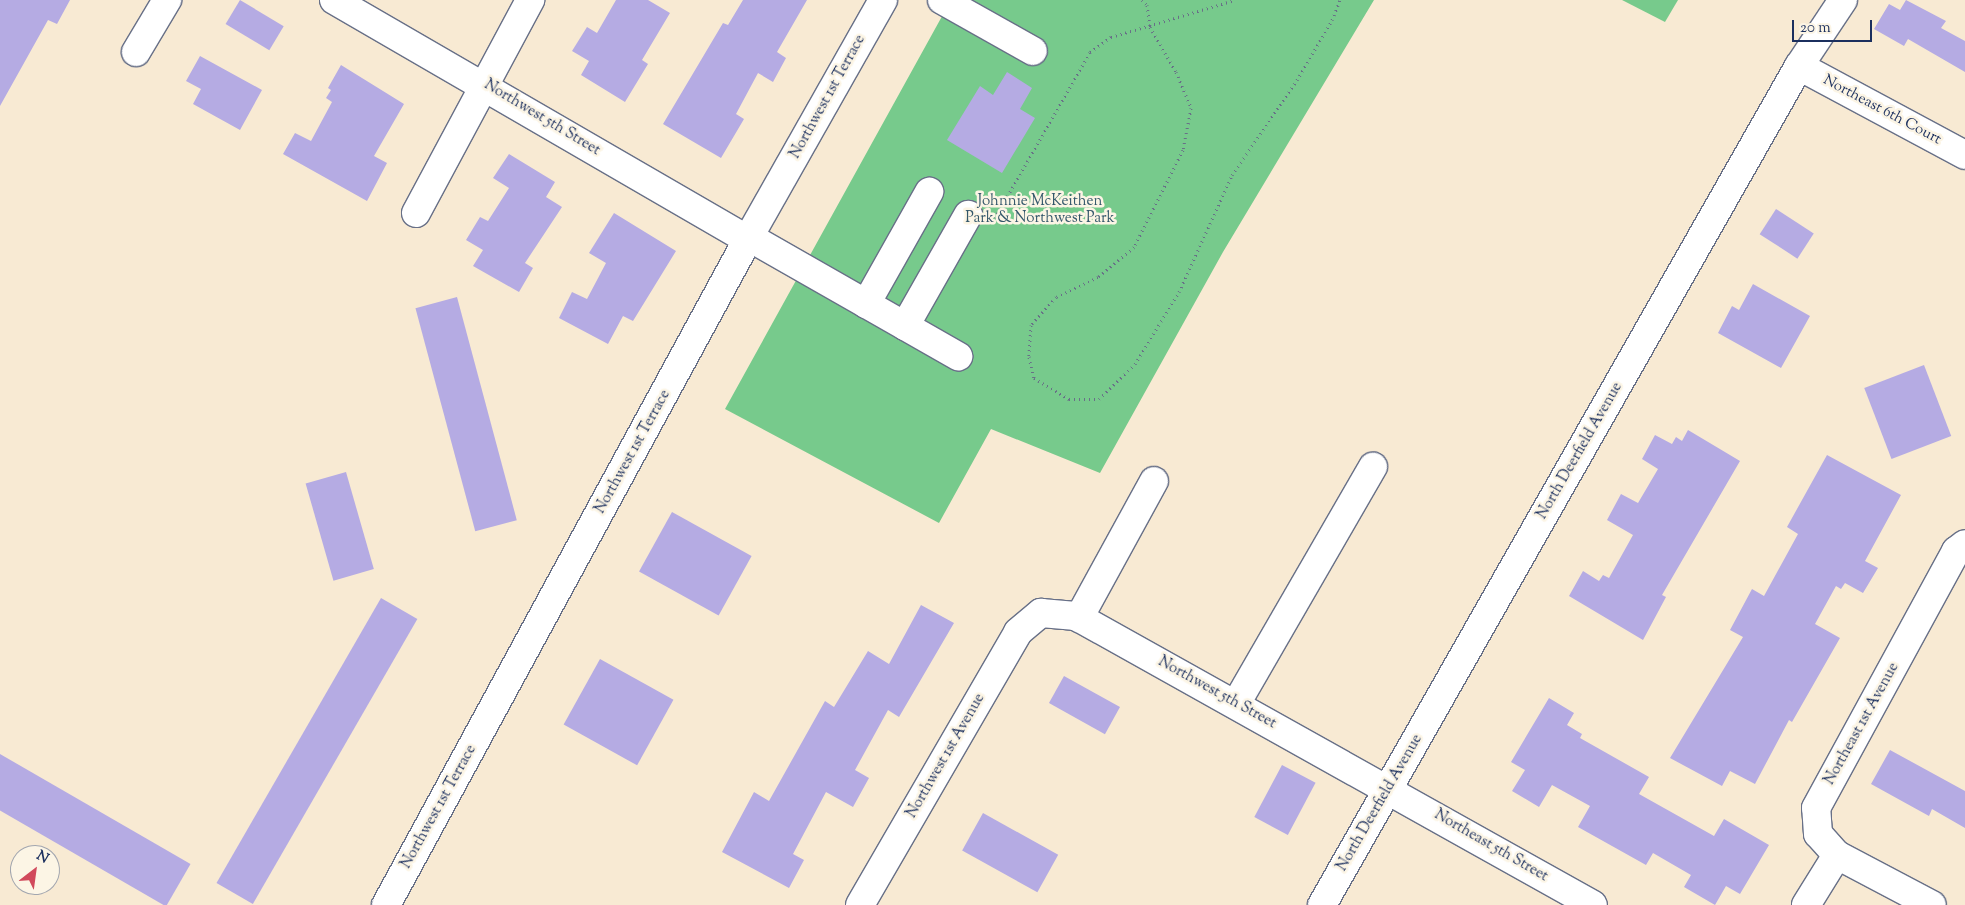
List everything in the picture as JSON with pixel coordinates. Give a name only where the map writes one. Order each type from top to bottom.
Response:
[{"type":"street","points":[[136,52],[167,0]]},
{"type":"street","name":"Northwest 5th Street","points":[[334,0],[483,83],[749,238],[958,356]]},
{"type":"street","points":[[416,213],[483,83],[530,0]]},
{"type":"street","name":"Northwest 1st Terrace","points":[[386,905],[749,238],[883,0]]},
{"type":"street","points":[[942,0],[1033,51]]},
{"type":"street","name":"North Deerfield Avenue","points":[[1322,905],[1798,66],[1843,0]]},
{"type":"street","name":"Northeast 6th Court","points":[[1798,66],[1965,155]]},
{"type":"street","points":[[866,304],[929,192]]},
{"type":"street","points":[[905,326],[979,220]]},
{"type":"street","points":[[1236,704],[1373,467]]},
{"type":"street","points":[[1079,618],[1154,481]]},
{"type":"street","name":"Northeast 1st Avenue","points":[[1837,855],[1818,834],[1816,808],[1956,551],[1965,544]]},
{"type":"street","name":"Northwest 5th Street","points":[[1041,613],[1079,618],[1388,788]]},
{"type":"street","name":"Northwest 1st Avenue","points":[[860,905],[1018,632],[1041,613]]},
{"type":"street","name":"Northeast 5th Street","points":[[1388,788],[1593,905]]},
{"type":"street","points":[[1806,905],[1837,855],[1932,905]]},
{"type":"path","points":[[1142,0],[1147,5],[1150,27],[1176,72],[1191,108],[1183,150],[1134,248],[1098,277],[1056,297],[1031,325],[1028,358],[1034,378],[1069,399],[1099,399],[1135,364],[1179,292],[1232,175],[1297,80],[1332,20],[1340,0]]},
{"type":"path","points":[[979,220],[1090,52],[1112,36],[1150,27],[1235,0]]},
{"type":"green space","name":"Johnnie McKeithen Park & Northwest Park","points":[[951,0],[1374,0],[1223,252],[1100,473],[991,429],[939,523],[725,409]]},
{"type":"green space","points":[[1622,0],[1678,0],[1665,22]]},
{"type":"building","points":[[0,0],[70,0],[57,24],[48,20],[0,106]]},
{"type":"building","points":[[240,0],[284,26],[269,50],[226,24]]},
{"type":"building","points":[[616,0],[648,0],[670,13],[642,60],[648,64],[625,102],[581,75],[589,61],[572,51],[587,27],[597,33]]},
{"type":"building","points":[[743,0],[807,0],[777,52],[786,58],[773,82],[758,73],[736,114],[744,119],[721,158],[663,124],[723,23],[728,25]]},
{"type":"building","points":[[1906,0],[1946,21],[1941,28],[1965,41],[1965,72],[1908,39],[1904,46],[1874,29],[1889,4],[1900,10]]},
{"type":"building","points":[[200,56],[262,90],[240,130],[193,104],[201,89],[186,81]]},
{"type":"building","points":[[341,65],[404,104],[374,156],[387,163],[367,201],[283,154],[295,133],[311,141],[332,102],[326,98],[331,90],[328,88]]},
{"type":"building","points":[[1007,72],[1032,88],[1020,109],[1035,118],[1002,173],[947,140],[980,86],[993,95]]},
{"type":"building","points":[[509,154],[555,182],[546,197],[562,207],[525,263],[533,268],[519,292],[473,266],[483,250],[466,240],[480,217],[488,221],[509,188],[493,178]]},
{"type":"building","points":[[1776,209],[1814,234],[1797,259],[1760,234]]},
{"type":"building","points":[[614,213],[676,251],[633,321],[623,316],[608,344],[559,318],[572,292],[587,299],[606,263],[589,253]]},
{"type":"building","points":[[1753,284],[1810,316],[1781,368],[1718,333],[1732,306],[1739,310]]},
{"type":"building","points":[[457,297],[517,520],[475,531],[415,308]]},
{"type":"building","points":[[1924,365],[1951,436],[1891,459],[1864,388]]},
{"type":"building","points":[[1688,430],[1740,461],[1662,595],[1666,597],[1643,640],[1569,596],[1583,571],[1599,581],[1603,575],[1609,578],[1633,535],[1607,520],[1621,494],[1638,503],[1658,469],[1642,459],[1655,435],[1672,444],[1676,437],[1682,441]]},
{"type":"building","points":[[1827,455],[1901,495],[1865,561],[1878,568],[1863,593],[1845,583],[1841,589],[1836,586],[1815,624],[1840,638],[1792,722],[1789,720],[1755,784],[1730,771],[1722,786],[1670,758],[1743,637],[1730,630],[1752,589],[1764,596],[1798,534],[1787,527]]},
{"type":"building","points":[[346,472],[374,569],[333,581],[306,484]]},
{"type":"building","points":[[672,512],[752,556],[719,616],[639,571]]},
{"type":"building","points":[[381,598],[417,619],[253,904],[216,883]]},
{"type":"building","points":[[921,605],[954,623],[899,717],[888,710],[855,770],[869,778],[853,807],[826,792],[793,854],[804,860],[789,888],[722,852],[754,792],[769,801],[825,701],[834,707],[868,651],[889,664]]},
{"type":"building","points":[[600,659],[673,700],[637,765],[564,725]]},
{"type":"building","points":[[1064,676],[1120,707],[1105,734],[1049,703]]},
{"type":"building","points":[[1549,698],[1574,713],[1567,725],[1582,734],[1580,738],[1649,777],[1639,794],[1714,836],[1724,819],[1769,845],[1740,894],[1726,886],[1715,905],[1684,887],[1691,875],[1653,853],[1646,865],[1578,827],[1590,806],[1552,785],[1539,807],[1512,791],[1525,770],[1511,762]]},
{"type":"building","points":[[1890,750],[1965,791],[1965,828],[1932,809],[1929,816],[1871,784]]},
{"type":"building","points":[[0,754],[191,864],[167,905],[164,905],[0,811]]},
{"type":"building","points":[[1282,765],[1316,783],[1288,835],[1254,817]]},
{"type":"building","points":[[983,813],[1058,855],[1037,892],[962,851]]}]
